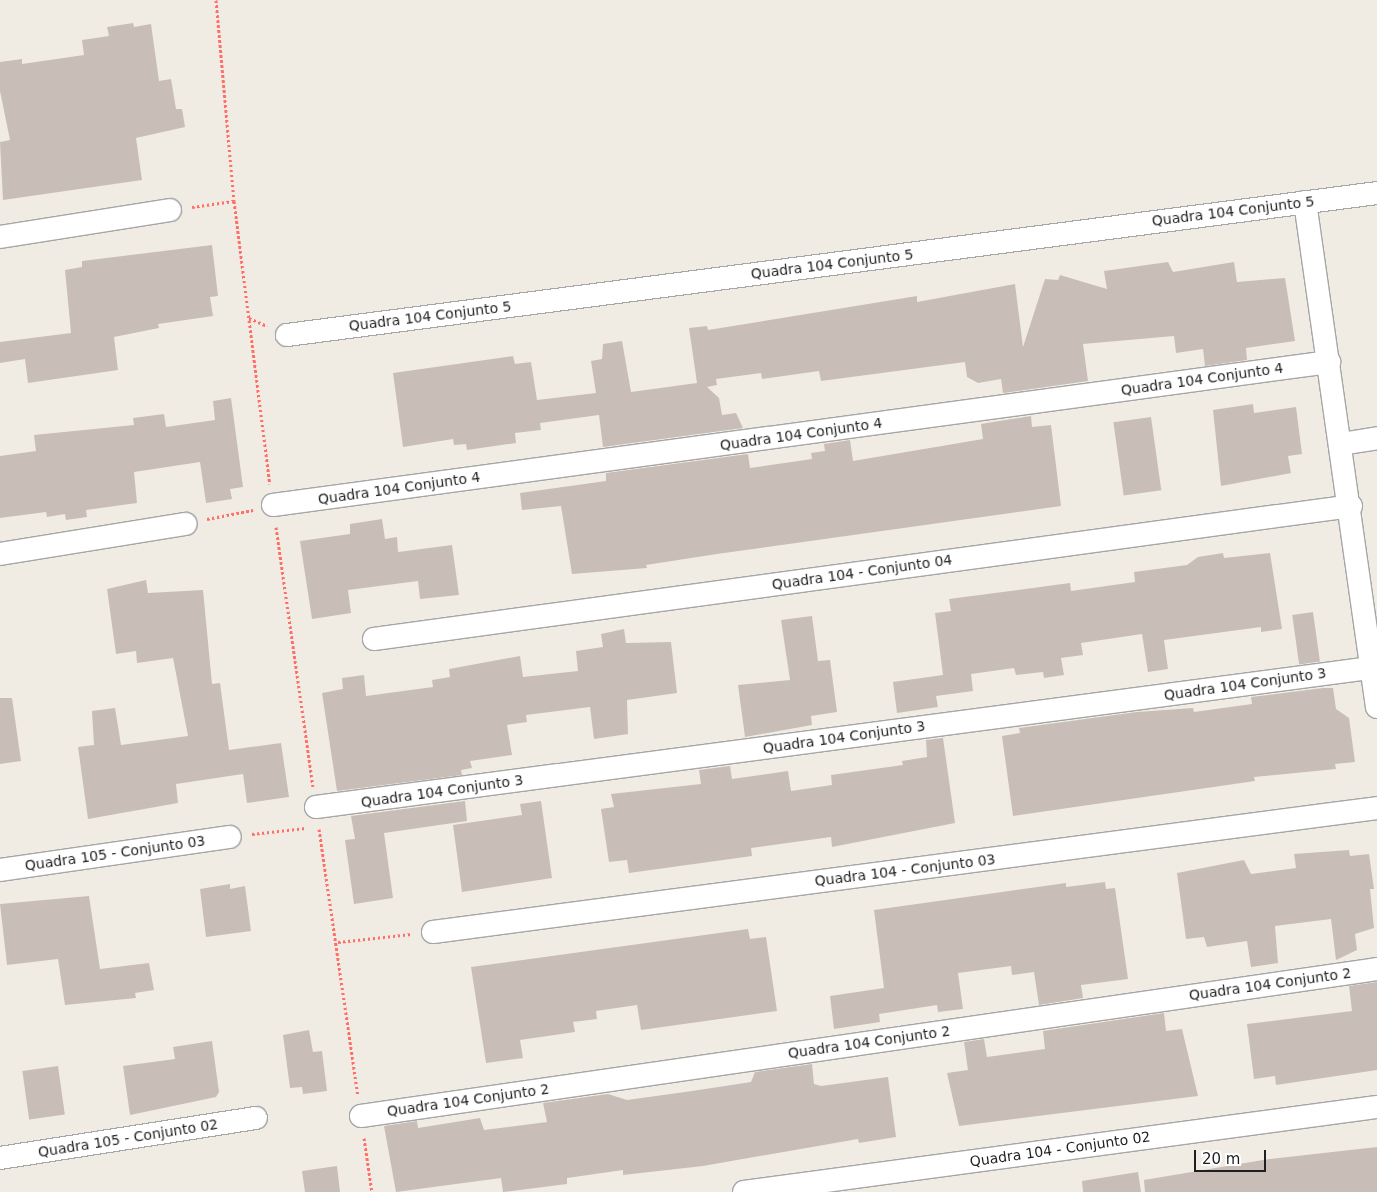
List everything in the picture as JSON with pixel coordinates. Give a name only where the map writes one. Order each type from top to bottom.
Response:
[{"type":"street","name":"Quadra 104 Conjunto 5","points":[[287,335],[1377,193]]},
{"type":"street","points":[[1305,202],[1351,506],[1377,707]]},
{"type":"street","points":[[0,238],[170,210]]},
{"type":"street","name":"Quadra 104 Conjunto 4","points":[[273,505],[1329,362]]},
{"type":"street","points":[[1341,444],[1377,438]]},
{"type":"street","name":"Quadra 104 - Conjunto 04","points":[[374,639],[1351,506]]},
{"type":"street","points":[[0,554],[186,524]]},
{"type":"street","name":"Quadra 104 Conjunto 3","points":[[316,807],[1371,668]]},
{"type":"street","name":"Quadra 104 - Conjunto 03","points":[[433,932],[1377,808]]},
{"type":"street","name":"Quadra 105 - Conjunto 03","points":[[0,870],[230,837]]},
{"type":"street","name":"Quadra 104 Conjunto 2","points":[[361,1116],[1377,969]]},
{"type":"street","name":"Quadra 104 - Conjunto 02","points":[[744,1192],[1377,1106]]},
{"type":"street","name":"Quadra 105 - Conjunto 02","points":[[0,1158],[256,1118]]},
{"type":"path","points":[[216,0],[234,201],[273,505],[316,807]]},
{"type":"path","points":[[170,210],[234,201]]},
{"type":"path","points":[[186,524],[273,505]]},
{"type":"path","points":[[230,837],[319,826],[338,942],[372,1192]]},
{"type":"path","points":[[338,942],[433,932]]},
{"type":"building","points":[[133,23],[134,27],[151,24],[159,81],[171,79],[176,109],[182,109],[185,127],[136,138],[142,180],[3,200],[0,142],[10,140],[0,91],[0,62],[22,59],[22,64],[84,55],[82,40],[109,36],[107,27]]},
{"type":"building","points":[[212,245],[218,296],[210,297],[213,316],[158,324],[159,328],[114,337],[118,370],[28,383],[25,359],[0,363],[0,342],[71,333],[65,270],[82,267],[82,261]]},
{"type":"building","points":[[1168,262],[1173,272],[1234,262],[1237,282],[1285,278],[1295,341],[1246,348],[1247,360],[1205,366],[1203,349],[1176,353],[1174,336],[1083,344],[1088,381],[1003,393],[1001,379],[978,383],[967,377],[965,362],[821,381],[819,371],[762,379],[761,373],[716,379],[717,385],[707,387],[719,398],[722,415],[736,413],[743,428],[603,447],[599,415],[540,423],[541,430],[515,433],[516,443],[467,450],[466,444],[454,445],[453,439],[403,447],[393,373],[513,356],[515,364],[531,362],[537,400],[596,393],[591,361],[602,359],[603,344],[622,341],[631,392],[697,383],[689,328],[707,326],[708,330],[917,296],[917,302],[1015,284],[1023,347],[1045,279],[1058,280],[1060,275],[1107,289],[1104,271]]},
{"type":"building","points":[[231,398],[243,487],[230,489],[232,499],[206,503],[200,462],[134,472],[137,503],[86,510],[87,517],[66,520],[65,514],[47,517],[46,512],[0,518],[0,456],[36,451],[34,435],[134,425],[133,418],[164,414],[166,427],[215,420],[213,401]]},
{"type":"building","points":[[1253,404],[1254,413],[1296,407],[1302,454],[1288,456],[1291,473],[1221,486],[1213,410]]},
{"type":"building","points":[[1031,416],[1032,427],[1051,425],[1061,506],[717,554],[646,565],[647,568],[572,574],[561,506],[522,510],[520,493],[606,481],[606,473],[748,454],[750,468],[812,459],[811,453],[825,451],[824,444],[850,440],[853,461],[983,439],[981,424]]},
{"type":"building","points":[[1151,417],[1161,490],[1124,496],[1113,422]]},
{"type":"building","points":[[382,519],[385,539],[397,537],[398,552],[452,545],[459,595],[420,599],[418,581],[348,590],[351,613],[312,619],[300,541],[350,534],[350,524]]},
{"type":"building","points":[[1223,553],[1224,558],[1270,553],[1282,629],[1261,632],[1261,627],[1164,640],[1168,669],[1148,672],[1142,634],[1081,643],[1083,655],[1061,658],[1064,675],[1044,678],[1043,672],[1016,675],[1014,668],[971,674],[973,691],[936,696],[938,707],[897,713],[893,682],[943,675],[935,613],[951,611],[949,599],[1070,583],[1071,591],[1135,582],[1134,572],[1187,565],[1198,557]]},
{"type":"building","points":[[146,580],[148,593],[203,590],[212,684],[220,683],[229,750],[281,743],[289,797],[247,803],[243,774],[176,784],[178,803],[88,819],[78,747],[94,745],[92,711],[115,708],[121,745],[188,736],[173,658],[137,663],[136,651],[116,654],[107,589]]},
{"type":"building","points":[[1313,612],[1320,662],[1299,664],[1292,615]]},
{"type":"building","points":[[812,616],[818,661],[830,660],[837,712],[811,716],[812,725],[745,737],[738,685],[790,680],[781,620]]},
{"type":"building","points":[[624,629],[626,643],[671,642],[677,693],[627,700],[628,734],[594,739],[590,707],[526,715],[527,722],[507,725],[512,755],[470,761],[472,768],[461,770],[462,775],[337,791],[322,693],[343,689],[342,678],[364,675],[366,696],[433,687],[432,680],[450,677],[449,669],[520,656],[523,677],[578,671],[576,651],[603,647],[601,634]]},
{"type":"building","points":[[1333,688],[1336,709],[1349,718],[1355,762],[1335,764],[1336,769],[1254,777],[1255,781],[1013,816],[1002,736],[1020,733],[1019,728],[1137,712],[1193,708],[1194,712],[1252,704],[1251,697]]},
{"type":"building","points":[[0,698],[12,698],[21,761],[0,764]]},
{"type":"building","points":[[943,738],[955,823],[832,847],[831,837],[751,848],[752,856],[629,873],[627,860],[609,862],[601,809],[614,807],[611,794],[701,784],[699,770],[730,766],[732,779],[788,771],[791,791],[832,785],[831,775],[903,765],[902,761],[927,757],[926,740]]},
{"type":"building","points":[[465,801],[467,821],[384,833],[393,898],[354,904],[345,840],[355,839],[351,816]]},
{"type":"building","points":[[541,801],[552,878],[462,892],[453,825],[522,815],[520,804]]},
{"type":"building","points":[[1349,850],[1350,856],[1369,854],[1374,889],[1370,889],[1374,928],[1355,934],[1357,950],[1336,960],[1331,919],[1275,926],[1278,963],[1251,967],[1247,941],[1207,947],[1204,937],[1186,939],[1177,873],[1244,860],[1251,874],[1296,868],[1294,854]]},
{"type":"building","points":[[1105,882],[1106,889],[1115,888],[1128,979],[1081,985],[1083,998],[1039,1005],[1034,972],[1012,975],[1011,966],[958,973],[963,1009],[938,1012],[937,1005],[879,1014],[880,1022],[834,1029],[830,996],[884,988],[874,910],[1066,883],[1066,887]]},
{"type":"building","points":[[230,884],[230,889],[245,886],[251,931],[206,937],[200,889]]},
{"type":"building","points":[[89,896],[100,969],[149,963],[154,990],[135,993],[136,998],[65,1005],[58,959],[7,965],[0,904]]},
{"type":"building","points":[[748,929],[750,939],[766,937],[777,1011],[641,1030],[637,1005],[596,1011],[597,1019],[573,1022],[575,1032],[520,1040],[523,1058],[486,1063],[471,967]]},
{"type":"building","points":[[1377,982],[1377,1070],[1276,1085],[1275,1076],[1254,1079],[1247,1024],[1352,1011],[1349,986]]},
{"type":"building","points":[[1164,1013],[1166,1031],[1182,1029],[1198,1096],[959,1126],[947,1073],[968,1070],[964,1042],[984,1039],[987,1057],[1045,1049],[1043,1031]]},
{"type":"building","points":[[309,1030],[313,1052],[322,1051],[327,1091],[303,1094],[302,1087],[290,1088],[283,1035]]},
{"type":"building","points":[[212,1041],[219,1092],[216,1097],[130,1115],[123,1066],[175,1059],[173,1047]]},
{"type":"building","points":[[812,1064],[814,1084],[821,1086],[888,1077],[896,1137],[859,1143],[858,1139],[703,1166],[623,1175],[623,1170],[567,1178],[567,1184],[503,1192],[501,1178],[396,1192],[384,1126],[417,1121],[418,1128],[480,1118],[484,1130],[547,1122],[543,1103],[608,1094],[627,1100],[692,1091],[751,1082],[755,1072]]},
{"type":"building","points":[[58,1066],[65,1115],[29,1120],[22,1071]]},
{"type":"building","points":[[1377,1147],[1377,1192],[1145,1192],[1144,1180],[1269,1159]]},
{"type":"building","points":[[337,1166],[340,1192],[305,1192],[302,1171]]},
{"type":"building","points":[[1138,1172],[1141,1192],[1083,1192],[1082,1181]]}]
